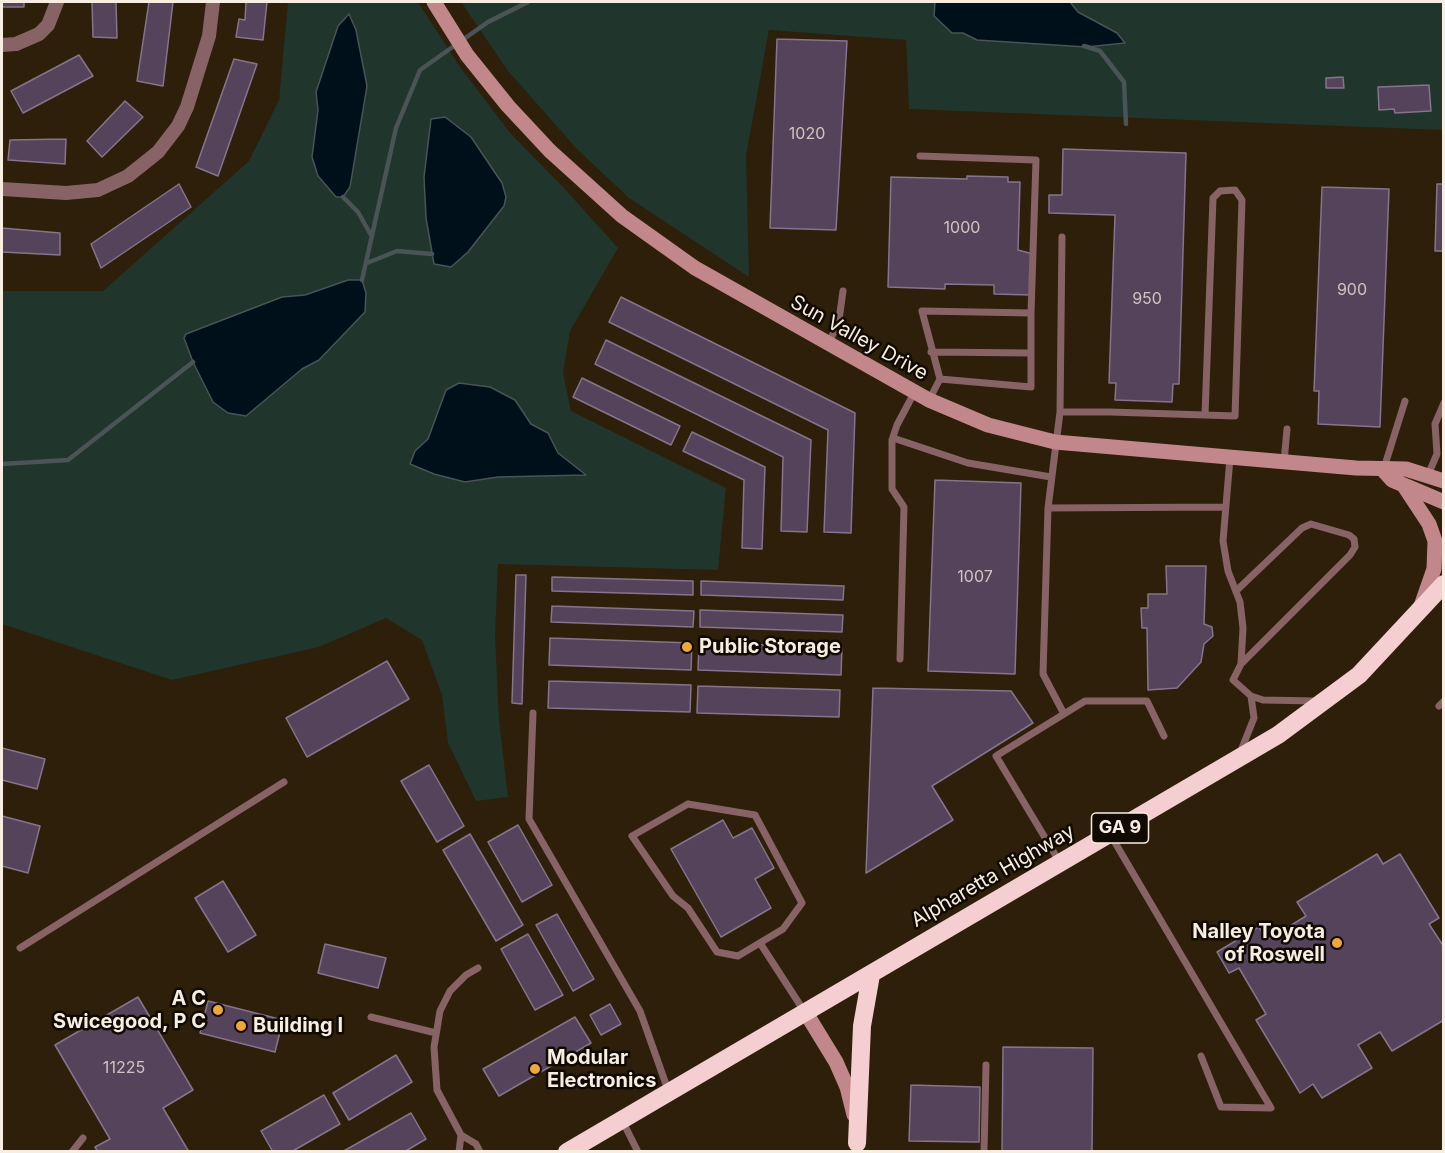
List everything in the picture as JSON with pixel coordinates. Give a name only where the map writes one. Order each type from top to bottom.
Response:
[{"type":"highway","name":"Alpharetta Highway","points":[[567,1152],[1278,735],[1328,700],[1366,669],[1443,584]]},
{"type":"highway","points":[[1419,612],[1443,597]]},
{"type":"highway","points":[[857,1147],[862,1026],[871,975]]},
{"type":"street","points":[[2,45],[16,44],[39,34],[48,25],[57,2]]},
{"type":"street","points":[[2,189],[66,194],[98,190],[128,176],[158,152],[178,126],[187,107],[209,36],[213,2]]},
{"type":"street","name":"Sun Valley Drive","points":[[434,2],[487,81],[550,151],[622,216],[695,268],[914,393],[988,425],[1055,442],[1383,470],[1406,469],[1443,481]]},
{"type":"street","points":[[1383,470],[1392,480],[1443,502]]},
{"type":"street","points":[[1404,486],[1429,524],[1436,541],[1434,569],[1419,612]]},
{"type":"street","points":[[806,1013],[836,1062],[847,1087],[857,1147]]},
{"type":"lane","points":[[920,156],[1036,160],[1031,387],[940,379]]},
{"type":"lane","points":[[1060,412],[1235,416],[1242,200],[1235,190],[1220,191],[1213,198],[1205,415]]},
{"type":"lane","points":[[1062,237],[1060,412],[1048,508],[1043,674],[1064,714]]},
{"type":"lane","points":[[828,345],[839,320],[843,291]]},
{"type":"lane","points":[[929,400],[940,379],[922,311],[1031,312]]},
{"type":"lane","points":[[931,352],[1031,352]]},
{"type":"lane","points":[[900,658],[904,507],[892,489],[893,438],[914,393]]},
{"type":"lane","points":[[1383,470],[1405,400]]},
{"type":"lane","points":[[1428,475],[1437,454],[1435,423],[1443,403]]},
{"type":"lane","points":[[1284,462],[1287,429]]},
{"type":"lane","points":[[893,438],[968,464],[1051,477]]},
{"type":"lane","points":[[1435,442],[1443,440]]},
{"type":"lane","points":[[1230,458],[1223,540],[1228,571],[1240,602],[1243,627],[1241,664]]},
{"type":"lane","points":[[1048,508],[1225,507]]},
{"type":"lane","points":[[1236,591],[1302,528],[1311,524],[1349,535],[1354,539],[1355,547],[1350,555],[1241,664],[1233,680],[1251,696],[1282,702],[1328,700]]},
{"type":"lane","points":[[1236,760],[1254,718],[1251,696]]},
{"type":"lane","points":[[1060,863],[996,756],[1084,701],[1147,701],[1164,736]]},
{"type":"lane","points":[[533,713],[529,819],[640,1011],[669,1092]]},
{"type":"lane","points":[[20,948],[284,782]]},
{"type":"lane","points":[[688,804],[755,816],[802,903],[783,929],[760,943],[738,956],[717,952],[688,908],[673,896],[632,836],[688,804]]},
{"type":"lane","points":[[1110,834],[1271,1108],[1221,1107],[1201,1056]]},
{"type":"lane","points":[[760,943],[806,1013]]},
{"type":"lane","points":[[459,1152],[460,1135],[437,1090],[436,1033],[441,1011],[450,991],[466,975],[478,968]]},
{"type":"lane","points":[[371,1017],[436,1033]]},
{"type":"lane","points":[[984,1152],[986,1065]]},
{"type":"lane","points":[[622,1119],[638,1152]]},
{"type":"lane","points":[[460,1135],[476,1144],[480,1152]]},
{"type":"lane","points":[[72,1152],[83,1138]]},
{"type":"green space","points":[[288,2],[418,2],[460,67],[511,134],[618,248],[570,331],[563,373],[571,411],[726,488],[718,570],[498,564],[495,636],[499,720],[508,797],[476,801],[448,743],[442,695],[422,640],[386,618],[319,647],[172,680],[2,624],[2,291],[103,291],[249,161],[279,100]]},
{"type":"green space","points":[[461,2],[1443,2],[1443,130],[909,109],[906,40],[769,30],[746,156],[749,277],[629,198],[576,148],[508,71]]},
{"type":"water","points":[[935,2],[1070,2],[1078,12],[1117,33],[1125,43],[1086,47],[977,40],[963,33],[952,33],[934,16]]},
{"type":"water","points":[[349,14],[356,30],[367,86],[350,187],[343,197],[336,197],[318,176],[312,157],[318,110],[316,92],[338,26]]},
{"type":"water","points":[[445,117],[471,137],[502,183],[506,197],[504,206],[468,252],[451,267],[434,264],[426,218],[424,177],[431,119]]},
{"type":"water","points":[[348,280],[362,280],[366,293],[365,312],[319,360],[302,369],[246,416],[228,413],[213,402],[193,362],[184,338],[186,334],[282,297],[305,295]]},
{"type":"water","points":[[459,383],[490,387],[515,400],[531,424],[548,433],[558,453],[586,475],[498,477],[465,482],[434,474],[410,464],[415,451],[428,439],[446,390]]},
{"type":"building","points":[[2,2],[24,2],[24,7],[2,7]]},
{"type":"building","points":[[92,2],[116,2],[117,38],[93,37]]},
{"type":"building","points":[[149,2],[173,2],[163,86],[137,81]]},
{"type":"building","points":[[246,2],[267,2],[263,40],[236,37],[239,19],[245,20]]},
{"type":"building","points":[[777,39],[847,41],[836,230],[770,228]]},
{"type":"building","points":[[79,55],[93,76],[23,113],[11,91]]},
{"type":"building","points":[[234,59],[257,64],[218,176],[196,167]]},
{"type":"building","points":[[1343,77],[1344,88],[1326,88],[1326,78]]},
{"type":"building","points":[[1429,85],[1431,111],[1395,113],[1394,109],[1379,110],[1378,87]]},
{"type":"building","points":[[125,101],[143,117],[102,157],[87,141]]},
{"type":"building","points":[[66,139],[65,164],[8,160],[10,140]]},
{"type":"building","points":[[1063,149],[1186,153],[1179,384],[1173,384],[1172,402],[1115,400],[1116,383],[1109,383],[1115,215],[1049,213],[1049,195],[1062,195]]},
{"type":"building","points":[[967,176],[1008,177],[1008,182],[1020,182],[1018,250],[1033,254],[1031,295],[994,294],[994,285],[945,284],[945,289],[888,287],[891,177],[967,179]]},
{"type":"building","points":[[179,184],[191,207],[101,268],[91,244]]},
{"type":"building","points":[[1437,184],[1444,184],[1444,251],[1435,251]]},
{"type":"building","points":[[1322,187],[1389,189],[1380,427],[1318,424],[1319,391],[1314,391]]},
{"type":"building","points":[[2,228],[60,233],[60,255],[2,252]]},
{"type":"building","points":[[621,297],[855,413],[851,533],[824,532],[828,430],[609,322]]},
{"type":"building","points":[[606,340],[811,440],[807,532],[781,531],[783,457],[595,364]]},
{"type":"building","points":[[582,378],[680,426],[671,445],[573,397]]},
{"type":"building","points":[[692,432],[765,467],[762,549],[742,548],[744,480],[683,451]]},
{"type":"building","points":[[935,480],[1021,483],[1015,674],[928,671]]},
{"type":"building","points":[[1166,566],[1206,566],[1204,624],[1212,627],[1213,636],[1204,644],[1201,662],[1177,688],[1148,690],[1147,628],[1142,628],[1141,608],[1148,608],[1148,594],[1167,594]]},
{"type":"building","points":[[516,575],[526,575],[522,704],[512,703]]},
{"type":"building","points":[[552,577],[693,581],[693,595],[552,591]]},
{"type":"building","points":[[701,581],[844,586],[843,600],[701,595]]},
{"type":"building","points":[[552,606],[694,611],[693,627],[551,622]]},
{"type":"building","points":[[700,610],[843,615],[842,632],[700,627]]},
{"type":"building","points":[[550,638],[692,643],[691,670],[549,665]]},
{"type":"building","points":[[699,643],[842,647],[841,675],[698,670]]},
{"type":"building","points":[[387,661],[409,699],[307,757],[286,718]]},
{"type":"building","points":[[549,681],[691,685],[690,712],[548,708]]},
{"type":"building","points":[[698,686],[840,690],[839,717],[697,713]]},
{"type":"building","points":[[873,688],[1011,691],[1033,723],[932,786],[953,820],[866,873]]},
{"type":"building","points":[[2,748],[45,759],[37,789],[2,780]]},
{"type":"building","points":[[429,765],[464,826],[437,842],[401,781]]},
{"type":"building","points":[[2,816],[40,826],[28,873],[2,866]]},
{"type":"building","points":[[723,820],[733,838],[752,828],[774,868],[755,879],[771,908],[721,937],[671,849]]},
{"type":"building","points":[[518,825],[552,885],[522,902],[488,842]]},
{"type":"building","points":[[470,834],[523,925],[496,941],[443,850]]},
{"type":"building","points":[[1377,854],[1383,864],[1400,854],[1439,918],[1429,924],[1444,947],[1444,1020],[1392,1051],[1380,1032],[1358,1045],[1372,1068],[1322,1098],[1313,1084],[1300,1093],[1256,1020],[1266,1014],[1239,968],[1229,973],[1217,952],[1259,927],[1267,940],[1306,916],[1297,902]]},
{"type":"building","points":[[223,881],[256,935],[228,952],[195,898]]},
{"type":"building","points":[[557,914],[594,979],[573,991],[536,925]]},
{"type":"building","points":[[528,934],[563,995],[535,1010],[501,949]]},
{"type":"building","points":[[325,944],[386,958],[378,988],[318,973]]},
{"type":"building","points":[[138,997],[193,1090],[163,1108],[189,1152],[98,1152],[95,1147],[110,1139],[55,1045]]},
{"type":"building","name":"Building I","points":[[208,1001],[283,1020],[275,1052],[200,1033]]},
{"type":"building","points":[[610,1004],[621,1024],[601,1035],[590,1015]]},
{"type":"building","points":[[575,1017],[591,1043],[499,1096],[483,1069]]},
{"type":"building","points":[[1003,1047],[1093,1048],[1092,1152],[1002,1152]]},
{"type":"building","points":[[396,1055],[412,1082],[349,1120],[333,1093]]},
{"type":"building","points":[[911,1085],[980,1087],[979,1142],[909,1141]]},
{"type":"building","points":[[324,1095],[340,1124],[291,1152],[273,1152],[261,1131]]},
{"type":"building","points":[[411,1113],[426,1139],[404,1152],[342,1152]]},
{"type":"waterway","points":[[362,280],[396,128],[420,70],[488,22],[528,2]]},
{"type":"waterway","points":[[1084,46],[1100,51],[1124,82],[1126,124]]},
{"type":"waterway","points":[[343,197],[358,212],[371,235]]},
{"type":"waterway","points":[[367,263],[397,251],[432,254]]},
{"type":"waterway","points":[[2,464],[68,460],[193,362]]},
{"type":"place","name":"Public Storage","points":[[687,647]]},
{"type":"place","name":"Nalley Toyota of Roswell","points":[[1337,943]]},
{"type":"place","name":"A C Swicegood, P C","points":[[218,1010]]},
{"type":"place","name":"Building I","points":[[241,1026]]},
{"type":"place","name":"Modular Electronics","points":[[535,1069]]}]
